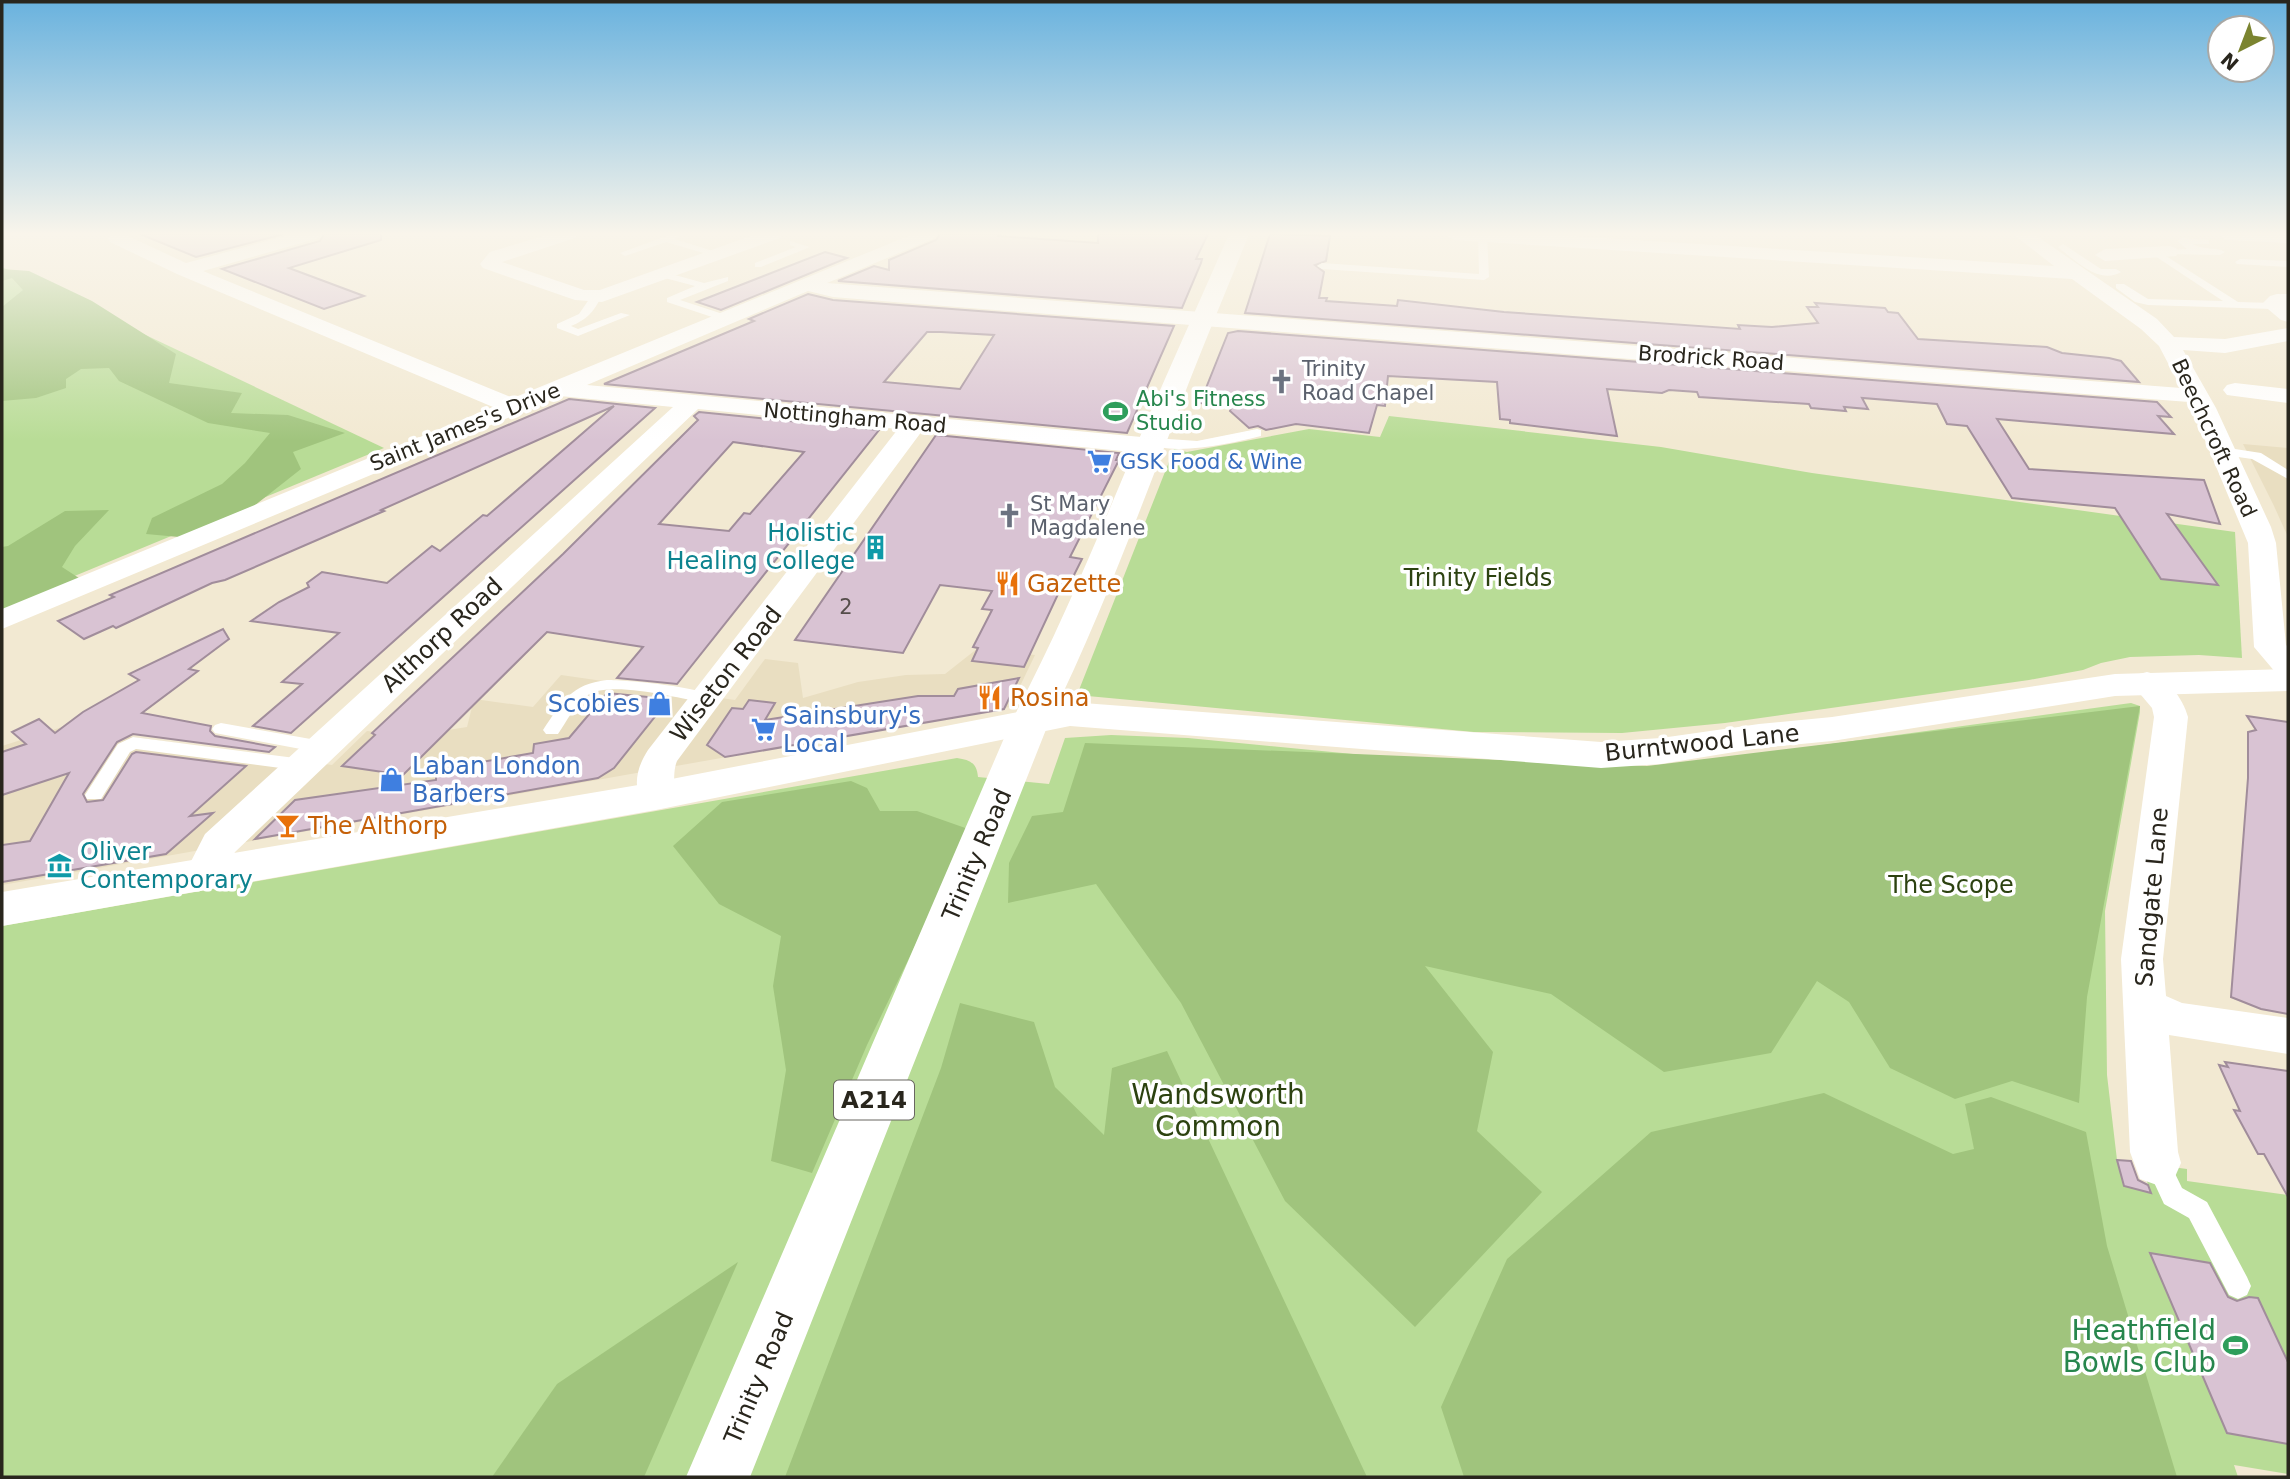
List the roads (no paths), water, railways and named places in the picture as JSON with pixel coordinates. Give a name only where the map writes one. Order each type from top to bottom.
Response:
[{"type":"main road","name":"Trinity Road","points":[[718,1477],[1030,722],[1057,669],[1153,444],[1209,303]]},
{"type":"main road","name":"Burntwood Lane","points":[[2,909],[656,796],[1070,714],[1550,753],[1630,754],[1832,729],[2147,682],[2288,680]]},
{"type":"street","points":[[264,303],[514,407]]},
{"type":"street","name":"Saint James's Drive","points":[[2,620],[765,303]]},
{"type":"street","name":"Brodrick Road","points":[[991,303],[2198,396]]},
{"type":"street","name":"Beechcroft Road","points":[[2123,303],[2168,344],[2198,396],[2262,543],[2270,647],[2288,666]]},
{"type":"street","points":[[2168,344],[2225,346],[2282,339]]},
{"type":"street","name":"Nottingham Road","points":[[559,389],[1153,444]]},
{"type":"street","points":[[2235,390],[2288,396]]},
{"type":"street","name":"Althorp Road","points":[[204,875],[219,844],[691,403]]},
{"type":"street","name":"Wiseton Road","points":[[656,796],[655,771],[661,758],[915,424]]},
{"type":"street","name":"Sandgate Lane","points":[[2147,682],[2168,706],[2171,717],[2141,959],[2157,1163]]},
{"type":"street","points":[[2143,1005],[2178,1020],[2288,1036]]},
{"type":"lane","points":[[594,303],[591,311],[582,319],[561,327],[578,333],[625,315]]},
{"type":"lane","points":[[680,303],[728,319]]},
{"type":"lane","points":[[2183,303],[2283,307]]},
{"type":"lane","points":[[2202,304],[2218,315]]},
{"type":"lane","points":[[1153,444],[1197,445],[1257,433]]},
{"type":"lane","points":[[2222,451],[2256,456],[2288,475]]},
{"type":"lane","points":[[552,730],[583,691],[592,687],[628,687],[707,698]]},
{"type":"lane","points":[[221,729],[313,756]]},
{"type":"lane","points":[[93,795],[124,748],[133,743],[313,756]]},
{"type":"lane","points":[[2157,1163],[2173,1196],[2198,1210],[2238,1286]]},
{"type":"place","name":"Trinity Road Chapel","points":[[1282,381]]},
{"type":"place","name":"Abi's Fitness Studio","points":[[1116,411]]},
{"type":"place","name":"GSK Food & Wine","points":[[1100,462]]},
{"type":"place","name":"St Mary Magdalene","points":[[1010,516]]},
{"type":"place","name":"Holistic Healing College","points":[[875,547]]},
{"type":"place","name":"Gazette","points":[[1007,584]]},
{"type":"place","name":"Rosina","points":[[990,698]]},
{"type":"place","name":"Scobies","points":[[660,704]]},
{"type":"place","name":"Sainsbury's Local","points":[[763,730]]},
{"type":"place","name":"Laban London Barbers","points":[[392,780]]},
{"type":"place","name":"The Althorp","points":[[288,826]]},
{"type":"place","name":"Oliver Contemporary","points":[[60,866]]},
{"type":"place","name":"Heathfield Bowls Club","points":[[2236,1346]]},
{"type":"park label","name":"Trinity Fields","points":[[1478,578]]},
{"type":"park label","name":"The Scope","points":[[1951,885]]},
{"type":"park label","name":"Wandsworth Common","points":[[1218,1110]]}]
